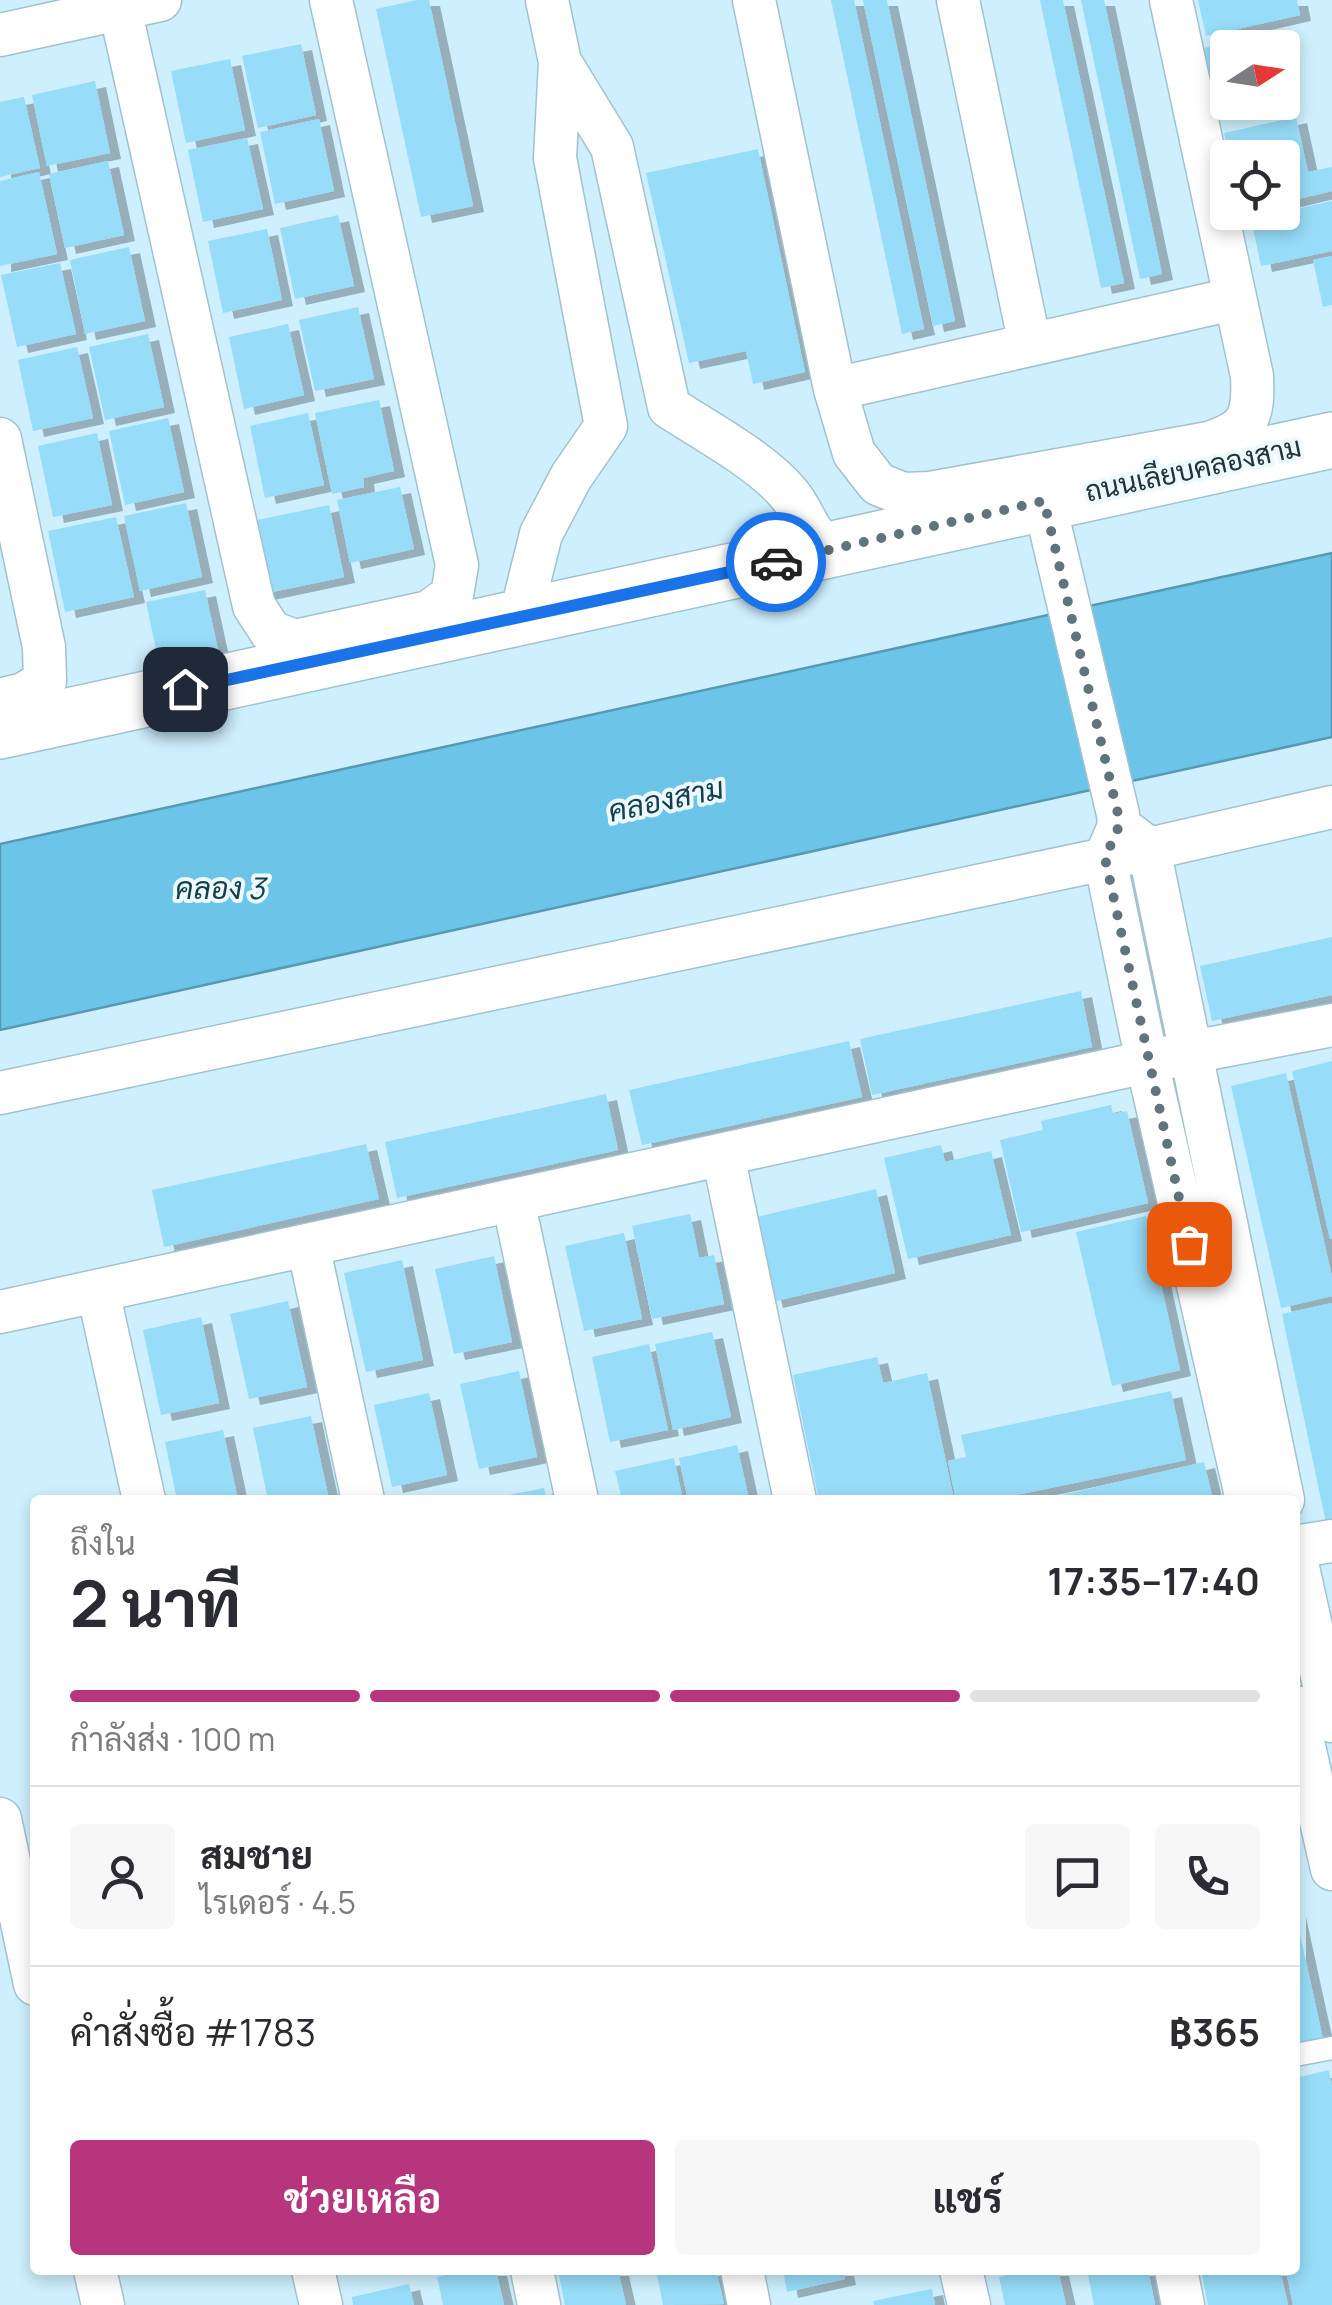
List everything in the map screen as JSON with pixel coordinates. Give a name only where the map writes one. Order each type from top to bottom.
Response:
[{"type":"main road","name":"ถนนเลียบคลองสาม","points":[[0,731],[1332,440]]},
{"type":"street","points":[[0,35],[133,3],[254,606],[270,632],[295,641],[429,612],[452,595],[457,565],[331,0]]},
{"type":"street","points":[[534,615],[526,594],[541,534],[571,477],[606,426],[555,158],[560,62],[547,0]]},
{"type":"street","points":[[754,0],[835,389],[854,453],[878,484],[904,494],[930,493],[1208,442],[1229,436],[1247,423],[1254,406],[1252,376],[1172,0]]},
{"type":"street","points":[[958,0],[1030,345]]},
{"type":"street","points":[[560,62],[612,147],[669,407],[745,457],[790,494],[817,542],[830,550]]},
{"type":"street","points":[[835,389],[1233,299]]},
{"type":"street","points":[[0,439],[44,647],[44,681],[24,694],[0,700]]},
{"type":"street","points":[[1044,501],[1123,837],[1192,1052],[1283,1495]]},
{"type":"street","points":[[0,1093],[1123,837],[1332,807]]},
{"type":"street","points":[[1123,837],[1147,1062],[1247,1495]]},
{"type":"street","points":[[0,1312],[1332,1024]]},
{"type":"street","points":[[723,1155],[794,1495]]},
{"type":"street","points":[[514,1200],[576,1495]]},
{"type":"street","points":[[308,1246],[363,1495]]},
{"type":"street","points":[[98,1291],[143,1495]]},
{"type":"street","points":[[1300,1549],[1332,1541]]},
{"type":"street","points":[[1300,1573],[1332,1721]]},
{"type":"street","points":[[1300,1729],[1332,1869]]},
{"type":"street","points":[[0,1818],[30,1960]]},
{"type":"street","points":[[97,2275],[103,2305]]},
{"type":"street","points":[[314,2275],[321,2305]]},
{"type":"street","points":[[533,2275],[539,2305]]},
{"type":"street","points":[[743,2275],[749,2305]]},
{"type":"street","points":[[963,2275],[969,2305]]},
{"type":"street","points":[[1177,2275],[1183,2305]]},
{"type":"lane","points":[[1300,2055],[1332,2048]]},
{"type":"water","name":"คลอง 3","points":[[1332,553],[1332,737],[0,1030],[0,844]]},
{"type":"building","points":[[429,0],[473,206],[421,217],[376,9]]},
{"type":"building","points":[[831,0],[854,0],[924,329],[902,334]]},
{"type":"building","points":[[863,0],[887,0],[955,321],[933,326]]},
{"type":"building","points":[[1040,0],[1063,0],[1124,283],[1101,288]]},
{"type":"building","points":[[1081,0],[1104,0],[1162,274],[1140,279]]},
{"type":"building","points":[[1198,0],[1297,0],[1300,15],[1233,30],[1210,30],[1206,36]]},
{"type":"building","points":[[301,44],[316,115],[258,128],[242,56]]},
{"type":"building","points":[[1210,47],[1210,75],[1204,48]]},
{"type":"building","points":[[230,59],[245,130],[186,143],[171,71]]},
{"type":"building","points":[[95,81],[110,153],[47,166],[32,95]]},
{"type":"building","points":[[24,97],[40,168],[0,177],[0,102]]},
{"type":"building","points":[[319,119],[334,191],[275,204],[260,132]]},
{"type":"building","points":[[1297,120],[1308,172],[1332,167],[1332,191],[1300,199],[1300,140],[1225,140],[1224,133]]},
{"type":"building","points":[[247,138],[263,209],[203,222],[188,150]]},
{"type":"building","points":[[758,149],[805,372],[753,384],[746,351],[689,363],[646,173]]},
{"type":"building","points":[[108,161],[124,235],[65,248],[49,174]]},
{"type":"building","points":[[39,172],[57,254],[0,266],[0,181]]},
{"type":"building","points":[[1332,201],[1332,251],[1261,266],[1253,230],[1300,230],[1300,208]]},
{"type":"building","points":[[338,215],[354,286],[295,299],[280,228]]},
{"type":"building","points":[[267,229],[282,300],[223,313],[208,241]]},
{"type":"building","points":[[129,247],[145,321],[85,334],[70,260]]},
{"type":"building","points":[[1332,256],[1332,305],[1323,307],[1313,260]]},
{"type":"building","points":[[60,263],[76,334],[17,347],[1,275]]},
{"type":"building","points":[[358,307],[374,379],[315,391],[299,320]]},
{"type":"building","points":[[288,324],[304,395],[244,409],[229,337]]},
{"type":"building","points":[[148,334],[164,407],[105,420],[89,347]]},
{"type":"building","points":[[77,347],[93,418],[33,431],[18,360]]},
{"type":"building","points":[[379,400],[394,471],[363,478],[364,487],[332,494],[315,413]]},
{"type":"building","points":[[308,413],[324,485],[265,498],[250,426]]},
{"type":"building","points":[[168,418],[184,492],[125,505],[109,431]]},
{"type":"building","points":[[97,433],[112,505],[53,517],[38,446]]},
{"type":"building","points":[[400,487],[414,549],[350,563],[337,500]]},
{"type":"building","points":[[186,503],[202,577],[140,591],[124,516]]},
{"type":"building","points":[[329,505],[344,577],[263,594],[248,522]]},
{"type":"building","points":[[116,517],[134,597],[65,612],[48,531]]},
{"type":"building","points":[[205,590],[221,664],[162,677],[146,602]]},
{"type":"building","points":[[1332,937],[1332,995],[1212,1021],[1200,966]]},
{"type":"building","points":[[1081,991],[1092,1047],[872,1095],[860,1039]]},
{"type":"building","points":[[849,1041],[862,1097],[642,1145],[629,1090]]},
{"type":"building","points":[[1332,1061],[1332,1239],[1330,1239],[1292,1071]]},
{"type":"building","points":[[1286,1073],[1332,1277],[1332,1296],[1281,1308],[1231,1086]]},
{"type":"building","points":[[606,1094],[618,1150],[397,1198],[385,1142]]},
{"type":"building","points":[[1111,1105],[1113,1114],[1127,1111],[1148,1203],[1021,1232],[1000,1140],[1043,1130],[1041,1121]]},
{"type":"building","points":[[366,1144],[379,1199],[164,1247],[152,1190]]},
{"type":"building","points":[[941,1145],[945,1162],[991,1151],[1011,1235],[908,1259],[884,1158]]},
{"type":"building","points":[[876,1189],[895,1273],[772,1302],[752,1218]]},
{"type":"building","points":[[690,1214],[699,1258],[714,1255],[724,1304],[652,1319],[632,1226]]},
{"type":"building","points":[[1146,1216],[1180,1370],[1112,1386],[1076,1232]]},
{"type":"building","points":[[624,1233],[642,1319],[584,1331],[565,1246]]},
{"type":"building","points":[[494,1256],[512,1342],[454,1354],[435,1269]]},
{"type":"building","points":[[402,1260],[423,1360],[366,1372],[344,1273]]},
{"type":"building","points":[[288,1301],[307,1387],[249,1399],[230,1314]]},
{"type":"building","points":[[1332,1303],[1332,1542],[1330,1542],[1282,1314]]},
{"type":"building","points":[[201,1317],[219,1403],[161,1415],[143,1330]]},
{"type":"building","points":[[712,1332],[731,1417],[673,1430],[655,1344]]},
{"type":"building","points":[[649,1344],[668,1430],[610,1442],[592,1357]]},
{"type":"building","points":[[877,1357],[883,1383],[927,1373],[953,1495],[818,1495],[793,1375]]},
{"type":"building","points":[[519,1371],[537,1457],[479,1469],[460,1384]]},
{"type":"building","points":[[1171,1391],[1186,1460],[1016,1495],[955,1495],[948,1461],[966,1457],[961,1435]]},
{"type":"building","points":[[429,1393],[447,1475],[392,1487],[374,1405]]},
{"type":"building","points":[[311,1416],[328,1495],[267,1495],[253,1428]]},
{"type":"building","points":[[223,1430],[237,1495],[176,1495],[165,1442]]},
{"type":"building","points":[[737,1445],[748,1495],[687,1495],[679,1458]]},
{"type":"building","points":[[674,1458],[682,1495],[621,1495],[615,1471]]},
{"type":"building","points":[[1204,1462],[1212,1495],[1062,1495]]},
{"type":"building","points":[[544,1488],[546,1495],[509,1495]]},
{"type":"building","points":[[1300,1934],[1324,2044],[1300,2050]]},
{"type":"building","points":[[1329,2070],[1332,2086],[1332,2305],[1293,2305],[1287,2275],[1300,2275],[1300,2077]]},
{"type":"building","points":[[497,2275],[504,2305],[443,2305],[437,2277]]},
{"type":"building","points":[[559,2275],[619,2275],[626,2305],[565,2305]]},
{"type":"building","points":[[657,2275],[717,2275],[724,2304],[663,2305]]},
{"type":"building","points":[[784,2275],[844,2275],[845,2279],[787,2292]]},
{"type":"building","points":[[1059,2275],[1066,2305],[1005,2305],[999,2277]]},
{"type":"building","points":[[1088,2275],[1149,2275],[1155,2305],[1094,2305]]},
{"type":"building","points":[[1202,2275],[1281,2275],[1288,2305],[1208,2305]]},
{"type":"building","points":[[409,2284],[414,2305],[353,2305],[352,2297]]},
{"type":"building","points":[[932,2289],[935,2305],[874,2305],[873,2301]]},
{"type":"way so far","points":[[776,562],[1044,501],[1118,814],[1119,826],[1105,858],[1189,1244]]},
{"type":"route","points":[[185,689],[776,562]]},
{"type":"water label","name":"คลองสาม","points":[[666,800]]}]
